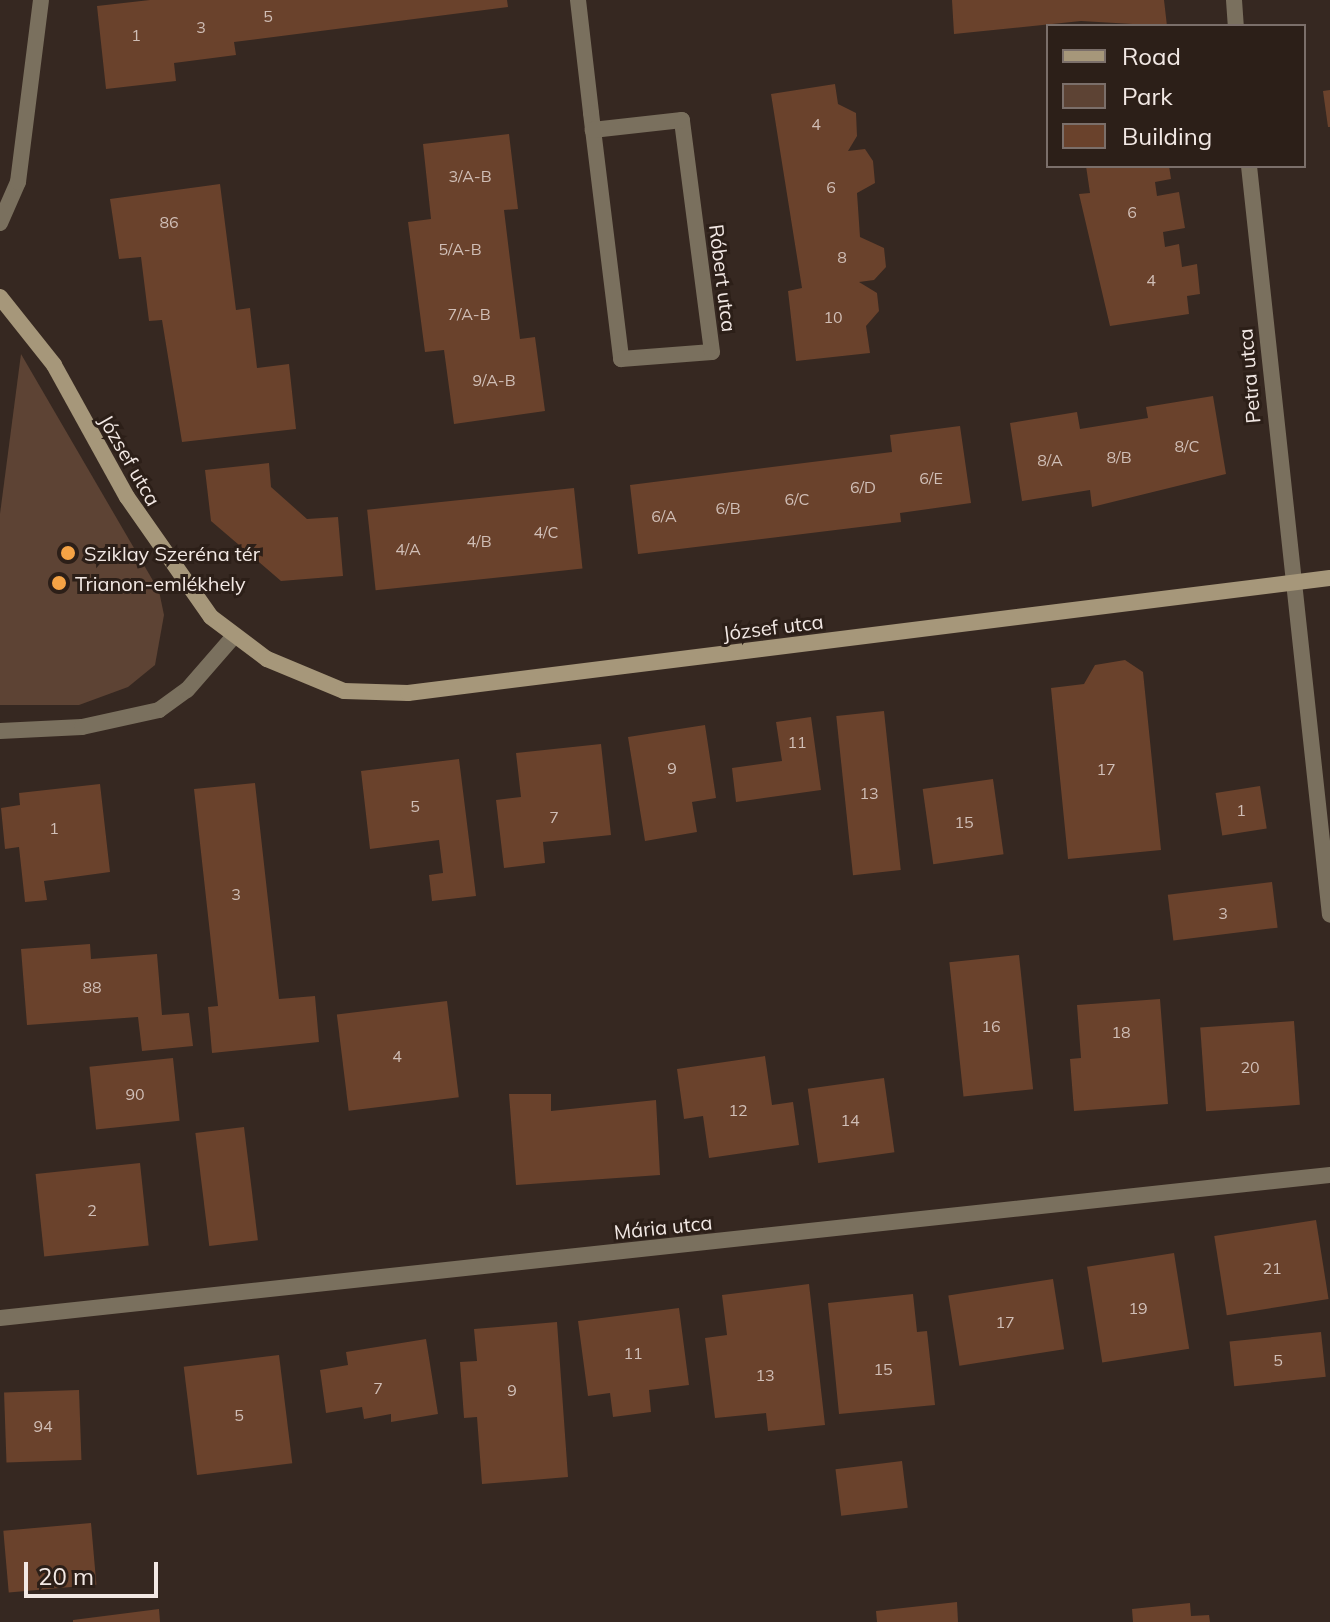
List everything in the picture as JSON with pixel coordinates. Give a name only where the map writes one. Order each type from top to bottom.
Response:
[{"type":"street","points":[[0,223],[18,182],[41,0]]},
{"type":"street","name":"Róbert utca","points":[[578,0],[593,130],[621,359],[712,352],[682,120],[593,130]]},
{"type":"street","points":[[1234,0],[1236,24]]},
{"type":"street","name":"Petra utca","points":[[1249,168],[1289,583],[1330,915]]},
{"type":"street","name":"József utca","points":[[0,297],[54,365],[168,563],[234,636],[319,684],[408,693],[1330,578]]},
{"type":"street","points":[[0,731],[82,727],[159,710],[187,690],[234,636]]},
{"type":"street","name":"Mária utca","points":[[0,1318],[1330,1175]]},
{"type":"green space","name":"Sziklay Szeréna tér","points":[[21,354],[159,591],[164,615],[155,665],[128,687],[79,705],[0,705],[0,514]]},
{"type":"building","points":[[150,0],[507,0],[508,7],[234,42],[236,55],[174,63],[176,81],[106,89],[97,6]]},
{"type":"building","points":[[952,0],[1164,0],[1167,24],[1081,21],[954,34]]},
{"type":"building","points":[[835,84],[838,104],[856,113],[857,136],[848,151],[865,149],[873,161],[875,183],[857,193],[860,237],[884,248],[886,267],[874,280],[859,282],[877,293],[879,311],[866,326],[870,353],[796,361],[788,291],[802,288],[771,94]]},
{"type":"building","points":[[1330,90],[1330,127],[1328,127],[1323,91]]},
{"type":"building","points":[[509,134],[518,209],[504,210],[520,339],[535,337],[545,411],[454,424],[444,350],[425,352],[408,222],[431,219],[423,144]]},
{"type":"building","points":[[1086,168],[1169,168],[1171,179],[1155,182],[1157,196],[1179,192],[1185,228],[1163,232],[1165,247],[1179,244],[1182,267],[1197,264],[1200,294],[1187,296],[1189,314],[1110,326],[1079,194],[1090,193]]},
{"type":"building","points":[[220,184],[236,310],[250,308],[257,368],[289,364],[296,429],[182,442],[162,320],[149,321],[141,257],[119,259],[110,199]]},
{"type":"building","points":[[1213,396],[1226,474],[1092,507],[1090,490],[1022,501],[1010,423],[1077,412],[1080,429],[1148,418],[1146,407]]},
{"type":"building","points":[[960,426],[971,503],[900,513],[901,522],[638,554],[630,485],[892,452],[890,435]]},
{"type":"building","points":[[269,463],[271,487],[307,519],[338,517],[343,576],[281,581],[211,521],[205,470]]},
{"type":"building","points":[[574,488],[582,569],[376,590],[367,510]]},
{"type":"building","points":[[1125,660],[1143,672],[1161,850],[1068,859],[1051,688],[1084,684],[1095,665]]},
{"type":"building","points":[[884,711],[901,870],[853,875],[836,716]]},
{"type":"building","points":[[811,717],[821,790],[736,802],[732,768],[782,761],[776,722]]},
{"type":"building","points":[[705,725],[716,798],[692,802],[697,832],[645,841],[628,737]]},
{"type":"building","points":[[601,744],[611,835],[543,842],[545,863],[504,868],[496,800],[521,797],[516,753]]},
{"type":"building","points":[[459,759],[476,896],[432,901],[429,875],[443,873],[439,840],[370,849],[361,771]]},
{"type":"building","points":[[993,779],[1004,854],[933,864],[923,789]]},
{"type":"building","points":[[255,783],[279,999],[315,996],[319,1042],[212,1053],[208,1007],[218,1006],[194,789]]},
{"type":"building","points":[[100,784],[110,872],[44,881],[47,900],[25,902],[19,847],[5,849],[1,808],[20,805],[19,793]]},
{"type":"building","points":[[1260,786],[1267,828],[1222,836],[1216,793]]},
{"type":"building","points":[[1272,882],[1278,928],[1173,940],[1168,895]]},
{"type":"building","points":[[90,944],[91,959],[157,954],[162,1015],[189,1013],[193,1046],[142,1051],[138,1017],[27,1025],[21,949]]},
{"type":"building","points":[[1019,955],[1033,1089],[963,1097],[949,962]]},
{"type":"building","points":[[1160,999],[1168,1104],[1074,1111],[1070,1059],[1081,1058],[1077,1005]]},
{"type":"building","points":[[447,1001],[459,1097],[349,1111],[337,1015]]},
{"type":"building","points":[[1294,1021],[1300,1105],[1206,1111],[1200,1028]]},
{"type":"building","points":[[765,1056],[772,1105],[793,1102],[799,1145],[709,1158],[703,1116],[684,1119],[677,1069]]},
{"type":"building","points":[[173,1058],[180,1121],[96,1129],[89,1067]]},
{"type":"building","points":[[884,1078],[894,1152],[818,1163],[808,1089]]},
{"type":"building","points":[[509,1094],[551,1094],[551,1111],[656,1100],[660,1175],[516,1185]]},
{"type":"building","points":[[244,1127],[258,1240],[209,1246],[195,1133]]},
{"type":"building","points":[[140,1163],[149,1246],[44,1257],[36,1174]]},
{"type":"building","points":[[1316,1220],[1329,1299],[1227,1315],[1214,1236]]},
{"type":"building","points":[[1174,1253],[1189,1349],[1102,1363],[1087,1267]]},
{"type":"building","points":[[1053,1279],[1064,1349],[959,1366],[948,1296]]},
{"type":"building","points":[[809,1284],[825,1425],[768,1431],[766,1413],[715,1418],[705,1338],[727,1335],[722,1295]]},
{"type":"building","points":[[913,1294],[917,1332],[927,1331],[935,1405],[839,1414],[828,1303]]},
{"type":"building","points":[[679,1308],[689,1385],[649,1390],[651,1412],[613,1417],[610,1393],[588,1396],[578,1321]]},
{"type":"building","points":[[557,1322],[568,1477],[482,1484],[477,1417],[464,1418],[460,1362],[477,1361],[474,1329]]},
{"type":"building","points":[[1321,1332],[1326,1377],[1234,1386],[1230,1342]]},
{"type":"building","points":[[426,1339],[438,1414],[391,1422],[391,1414],[364,1419],[362,1407],[326,1413],[320,1370],[348,1365],[346,1352]]},
{"type":"building","points":[[279,1355],[292,1463],[197,1475],[184,1367]]},
{"type":"building","points":[[79,1390],[81,1460],[6,1463],[4,1393]]},
{"type":"building","points":[[902,1461],[908,1508],[841,1516],[835,1469]]},
{"type":"building","points":[[91,1523],[96,1585],[9,1592],[3,1531]]},
{"type":"building","points":[[957,1602],[958,1622],[877,1622],[876,1611]]},
{"type":"building","points":[[1190,1603],[1191,1616],[1209,1615],[1210,1622],[1133,1622],[1132,1609]]},
{"type":"building","points":[[159,1609],[160,1622],[73,1622],[73,1620]]},
{"type":"place","name":"Sziklay Szeréna tér","points":[[68,553]]},
{"type":"place","name":"Trianon-emlékhely","points":[[59,583]]}]
